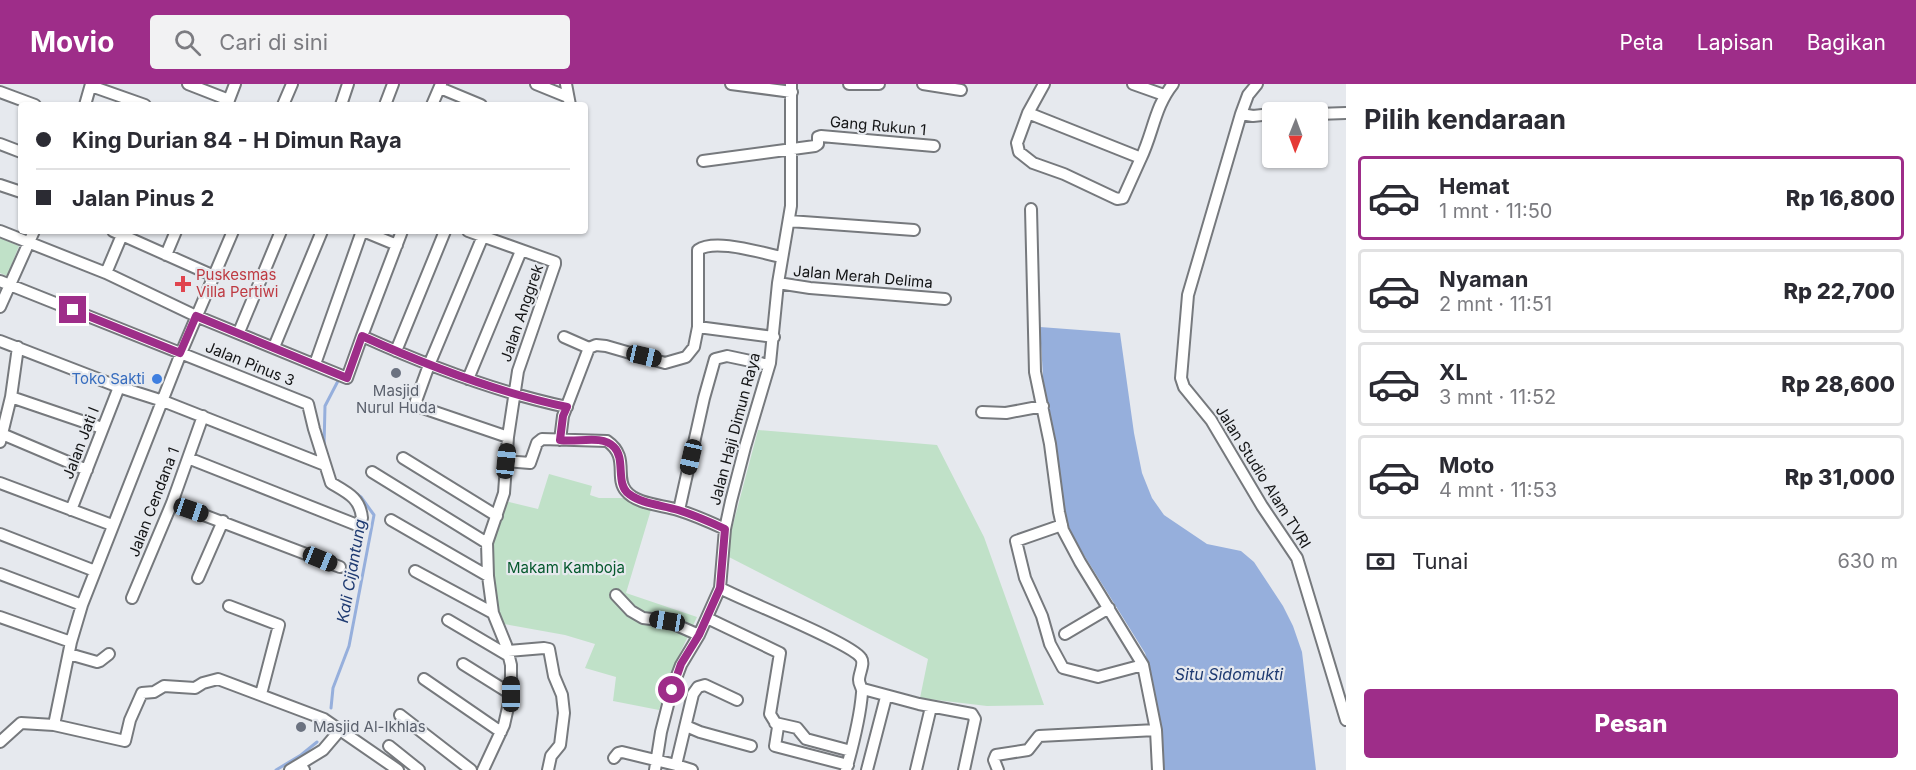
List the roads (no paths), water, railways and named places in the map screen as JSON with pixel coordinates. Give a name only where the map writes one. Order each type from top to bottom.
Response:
[{"type":"street","points":[[192,85],[228,102],[235,84]]},
{"type":"street","points":[[284,102],[292,84]]},
{"type":"street","points":[[342,102],[348,84]]},
{"type":"street","points":[[386,102],[393,84]]},
{"type":"street","points":[[536,84],[569,101]]},
{"type":"street","points":[[566,84],[569,101]]},
{"type":"street","points":[[731,84],[791,88]]},
{"type":"street","points":[[849,84],[879,84]]},
{"type":"street","points":[[923,84],[961,90]]},
{"type":"street","points":[[1044,84],[1028,113],[1017,143],[1019,152],[1034,163],[1064,174],[1114,198],[1123,198],[1141,158],[1164,94],[1173,84]]},
{"type":"street","points":[[1133,84],[1164,94]]},
{"type":"street","name":"Jalan Studio Alam TVRI","points":[[1257,84],[1248,95],[1241,114],[1188,295],[1181,378],[1184,387],[1211,420],[1262,506],[1298,558],[1346,720]]},
{"type":"street","points":[[86,102],[91,85],[137,102]]},
{"type":"street","points":[[433,102],[440,86],[475,102]]},
{"type":"street","name":"Jalan Haji Dimun Raya","points":[[656,765],[672,690],[681,664],[699,635],[720,588],[725,529],[744,447],[770,366],[778,284],[793,182],[791,88]]},
{"type":"street","points":[[0,92],[27,102]]},
{"type":"street","points":[[1028,113],[1141,158]]},
{"type":"street","points":[[1241,114],[1262,115]]},
{"type":"street","points":[[1328,114],[1346,114]]},
{"type":"street","name":"Gang Rukun 1","points":[[791,151],[815,146],[818,144],[818,137],[821,136],[934,146]]},
{"type":"street","points":[[0,144],[18,151]]},
{"type":"street","points":[[703,161],[791,151]]},
{"type":"street","points":[[0,184],[18,191]]},
{"type":"street","points":[[1031,209],[1035,372],[1043,406],[1062,525],[1080,562],[1143,665],[1156,730],[1158,770]]},
{"type":"street","points":[[789,221],[914,230]]},
{"type":"street","points":[[0,231],[106,273],[196,316],[346,377],[349,376],[401,234]]},
{"type":"street","points":[[0,307],[4,283],[32,234]]},
{"type":"street","points":[[106,273],[118,234]]},
{"type":"street","points":[[120,234],[214,276]]},
{"type":"street","points":[[166,255],[175,234]]},
{"type":"street","points":[[54,725],[71,642],[82,606],[180,353],[232,234]]},
{"type":"street","points":[[239,332],[280,234]]},
{"type":"street","points":[[274,347],[321,234]]},
{"type":"street","points":[[315,364],[362,234]]},
{"type":"street","points":[[370,234],[397,245]]},
{"type":"street","points":[[396,351],[444,234]]},
{"type":"street","name":"Jalan Anggrek","points":[[477,234],[555,262],[518,371],[522,395]]},
{"type":"street","points":[[483,236],[429,365],[418,395],[417,405],[508,437]]},
{"type":"street","points":[[560,440],[563,416],[589,348],[596,345],[606,346],[665,363],[686,357],[694,348],[699,327],[698,250],[709,245],[782,256]]},
{"type":"street","points":[[468,379],[521,251]]},
{"type":"street","name":"Jalan Pinus 3","points":[[4,283],[308,404],[325,465]]},
{"type":"street","name":"Jalan Merah Delima","points":[[778,284],[945,299]]},
{"type":"street","points":[[699,327],[774,337]]},
{"type":"street","points":[[362,336],[468,379],[567,407]]},
{"type":"street","points":[[564,337],[589,348]]},
{"type":"street","points":[[0,341],[119,387],[163,401],[325,465],[331,483],[355,497],[362,518],[357,525],[188,458]]},
{"type":"street","points":[[18,347],[1,438],[87,470]]},
{"type":"street","points":[[679,510],[704,398],[716,359],[727,357],[770,366]]},
{"type":"street","name":"Jalan Jati I","points":[[71,510],[119,387]]},
{"type":"street","points":[[483,770],[501,732],[511,694],[508,653],[493,613],[488,576],[487,543],[504,493],[508,437],[522,395]]},
{"type":"street","points":[[10,397],[102,428]]},
{"type":"street","points":[[982,412],[1006,413],[1043,406]]},
{"type":"street","name":"Jalan Cendana 1","points":[[132,598],[172,503],[203,417]]},
{"type":"street","points":[[506,461],[530,464],[539,440],[607,441],[619,453],[625,490],[637,499],[679,510],[725,529]]},
{"type":"street","points":[[403,458],[497,516]]},
{"type":"street","points":[[372,472],[487,543]]},
{"type":"street","points":[[0,483],[112,525]]},
{"type":"street","points":[[172,503],[339,567]]},
{"type":"street","points":[[391,520],[488,576]]},
{"type":"street","points":[[198,578],[223,521]]},
{"type":"street","points":[[1062,525],[1016,541],[1023,573],[1042,616],[1050,645],[1063,668],[1098,677],[1143,665]]},
{"type":"street","points":[[0,534],[95,572]]},
{"type":"street","points":[[415,571],[493,613]]},
{"type":"street","points":[[0,574],[82,606]]},
{"type":"street","points":[[707,618],[780,653],[770,716],[777,727],[774,744],[777,747],[847,767],[863,690],[859,680],[862,659],[854,651],[720,588]]},
{"type":"street","points":[[616,595],[631,611],[643,618],[667,621],[699,635]]},
{"type":"street","points":[[229,606],[279,625],[261,694]]},
{"type":"street","points":[[1065,634],[1109,608]]},
{"type":"street","points":[[0,617],[71,642]]},
{"type":"street","points":[[448,620],[508,653],[547,648],[551,654],[554,676],[562,695],[564,713],[560,745],[551,756],[548,770]]},
{"type":"street","points":[[69,654],[100,662],[109,654]]},
{"type":"street","points":[[463,664],[511,694]]},
{"type":"street","points":[[0,742],[21,723],[54,725],[123,742],[126,740],[139,696],[144,692],[154,692],[164,686],[195,688],[218,679],[324,719],[398,770]]},
{"type":"street","points":[[424,679],[501,732]]},
{"type":"street","points":[[676,765],[693,694],[698,687],[705,685],[737,700]]},
{"type":"street","points":[[863,690],[931,707],[972,714],[975,719],[964,770]]},
{"type":"street","points":[[867,770],[886,697]]},
{"type":"street","points":[[916,770],[931,707]]},
{"type":"street","points":[[400,715],[471,770]]},
{"type":"street","points":[[775,723],[797,728],[806,739],[851,751]]},
{"type":"street","points":[[686,726],[751,746]]},
{"type":"street","points":[[290,770],[302,767],[323,750],[337,728]]},
{"type":"street","points":[[998,770],[994,759],[996,755],[1028,750],[1039,736],[1156,730]]},
{"type":"street","points":[[389,746],[419,770]]},
{"type":"street","points":[[614,758],[622,752],[656,765],[676,765],[692,770]]},
{"type":"water","name":"Situ Sidomukti","points":[[1040,327],[1120,333],[1134,433],[1142,473],[1152,498],[1164,515],[1207,544],[1241,551],[1254,562],[1283,606],[1302,652],[1316,770],[1163,770],[1156,696],[1145,653],[1074,539],[1065,518],[1044,393]]},
{"type":"waterway","name":"Kali Cijantung","points":[[324,447],[325,406],[339,379]]},
{"type":"waterway","name":"Kali Cijantung","points":[[331,708],[333,688],[349,646],[374,515],[361,497],[354,492]]},
{"type":"waterway","name":"Kali Cijantung","points":[[276,770],[317,742]]},
{"type":"place","name":"Puskesmas Villa Pertiwi","points":[[183,284]]},
{"type":"place","name":"Masjid Nurul Huda","points":[[396,373]]},
{"type":"place","name":"Toko Sakti","points":[[157,379]]},
{"type":"place","name":"Masjid Al-Ikhlas","points":[[301,727]]},
{"type":"park label","name":"Makam Kamboja","points":[[566,568]]}]
